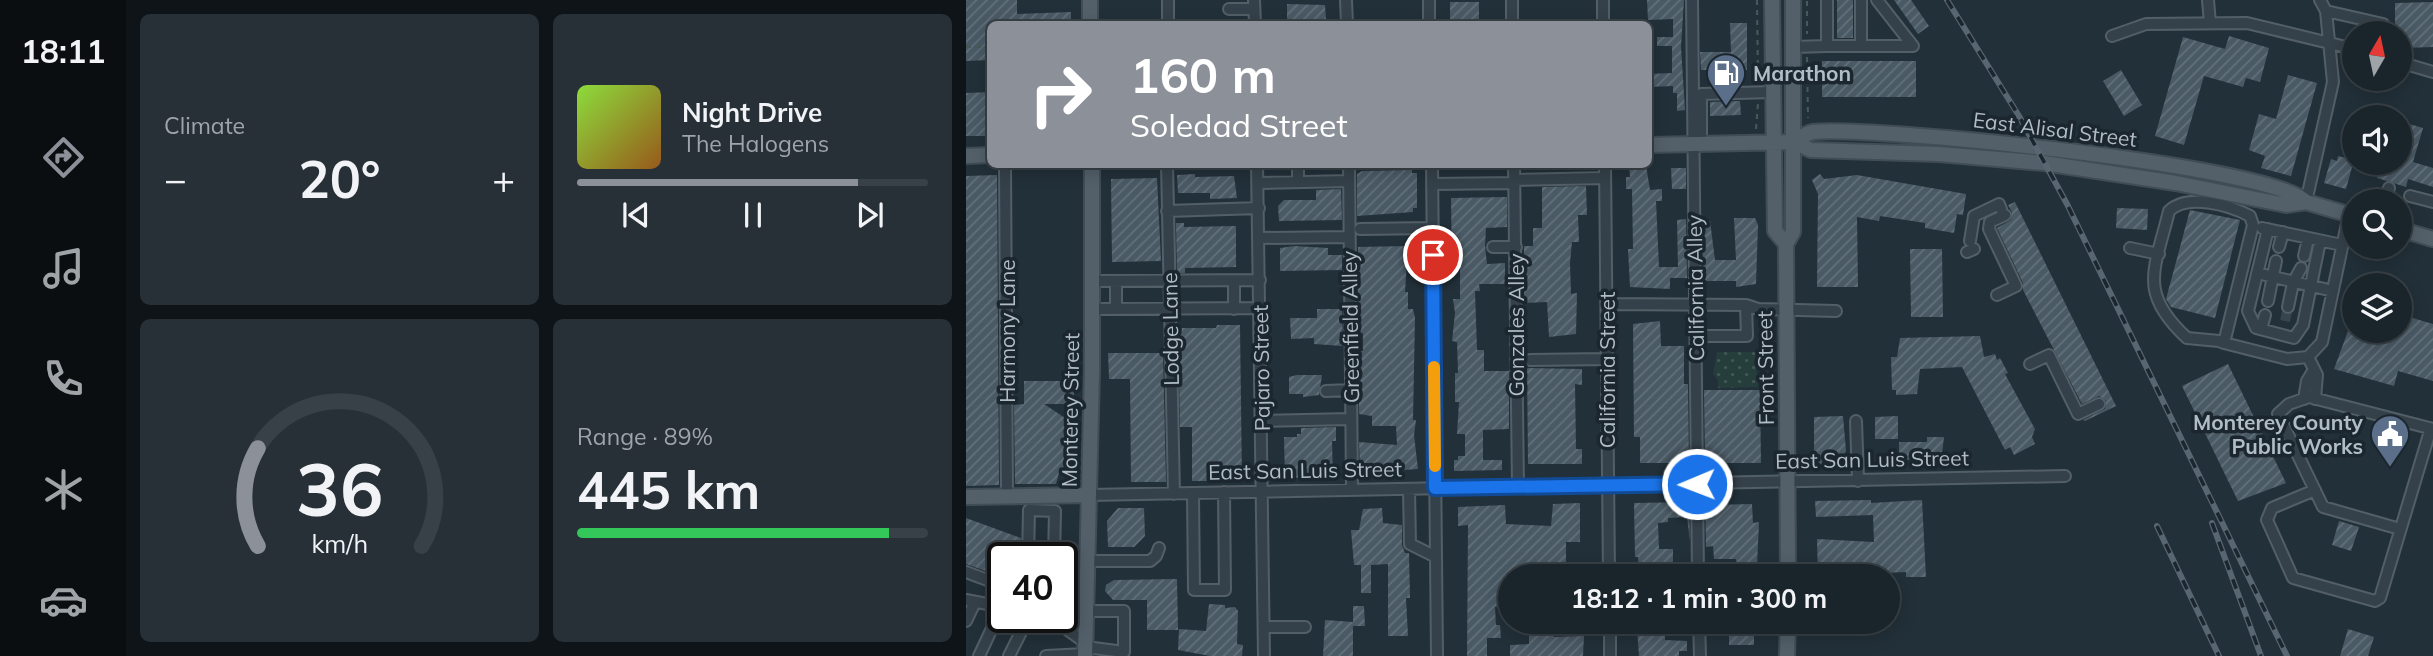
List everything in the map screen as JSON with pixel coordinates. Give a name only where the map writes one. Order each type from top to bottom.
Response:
[{"type":"main road","points":[[1090,0],[1090,21]]},
{"type":"main road","name":"Front Street","points":[[1772,0],[1765,92],[1774,142],[1775,231],[1786,244]]},
{"type":"main road","name":"Front Street","points":[[1788,564],[1786,244],[1793,232],[1794,142],[1800,47],[1793,0]]},
{"type":"main road","name":"East Alisal Street","points":[[1652,145],[1794,142],[1810,132],[2012,144],[2137,161],[2245,180],[2299,194],[2306,202],[2342,212]]},
{"type":"main road","points":[[966,156],[987,155]]},
{"type":"main road","name":"Monterey Street","points":[[1085,650],[1089,561],[1092,168]]},
{"type":"main road","points":[[2412,233],[2433,239]]},
{"type":"main road","name":"East San Luis Street","points":[[966,498],[1089,495]]},
{"type":"main road","points":[[1787,656],[1788,634]]},
{"type":"street","points":[[1168,0],[1168,21]]},
{"type":"street","points":[[1346,0],[1347,21]]},
{"type":"street","points":[[1429,0],[1429,21]]},
{"type":"street","points":[[1512,0],[1512,21]]},
{"type":"street","points":[[1603,0],[1603,21]]},
{"type":"street","name":"California Alley","points":[[1692,0],[1697,143],[1698,564]]},
{"type":"street","points":[[1827,0],[1827,46]]},
{"type":"street","points":[[1861,0],[1861,46]]},
{"type":"street","points":[[1800,47],[1913,46],[1877,0]]},
{"type":"street","points":[[2208,0],[2210,23]]},
{"type":"street","points":[[2306,202],[2333,82],[2326,11],[2320,0]]},
{"type":"street","points":[[1229,9],[1254,5]]},
{"type":"street","points":[[2326,11],[2374,21]]},
{"type":"street","points":[[2112,36],[2146,24],[2266,25],[2342,46]]},
{"type":"street","points":[[2412,66],[2433,72]]},
{"type":"street","points":[[1697,143],[1700,94],[1765,92]]},
{"type":"street","name":"Harmony Lane","points":[[1005,168],[1007,497]]},
{"type":"street","name":"Lodge Lane","points":[[1167,168],[1174,494]]},
{"type":"street","name":"Pajaro Street","points":[[1257,168],[1264,656]]},
{"type":"street","points":[[1298,168],[1298,182]]},
{"type":"street","name":"Greenfield Alley","points":[[1349,168],[1352,489]]},
{"type":"street","points":[[1432,168],[1437,656]]},
{"type":"street","name":"Gonzales Alley","points":[[1514,168],[1518,486]]},
{"type":"street","name":"California Street","points":[[1605,168],[1609,564]]},
{"type":"street","points":[[1432,184],[1605,178]]},
{"type":"street","points":[[1258,183],[1349,181]]},
{"type":"street","points":[[2412,197],[2433,202]]},
{"type":"street","points":[[2224,343],[2253,225],[2250,216],[2241,211],[2190,201],[2177,203],[2169,211],[2152,283],[2160,309],[2187,338],[2224,343],[2287,359],[2308,357],[2322,342],[2342,246],[2253,225]]},
{"type":"street","points":[[1970,247],[1974,216],[1999,204],[2003,212],[1990,222],[1989,229],[2016,286],[1997,295]]},
{"type":"street","points":[[1167,211],[1259,208]]},
{"type":"street","points":[[1360,229],[1433,228]]},
{"type":"street","points":[[2268,229],[2248,312],[2256,328],[2294,338],[2300,333],[2320,241]]},
{"type":"street","points":[[2279,247],[2283,232]]},
{"type":"street","points":[[1259,238],[1349,237]]},
{"type":"street","points":[[2304,256],[2308,239]]},
{"type":"street","points":[[1493,247],[1516,247]]},
{"type":"street","points":[[2130,248],[2159,254]]},
{"type":"street","points":[[2269,301],[2276,261]]},
{"type":"street","points":[[2288,307],[2293,283],[2301,268]]},
{"type":"street","points":[[2257,273],[2333,291]]},
{"type":"street","points":[[1092,281],[1260,280]]},
{"type":"street","points":[[1116,281],[1116,309]]},
{"type":"street","points":[[1234,281],[1234,309]]},
{"type":"street","points":[[1607,304],[1746,305],[1758,309],[1836,311]]},
{"type":"street","points":[[1696,336],[1747,336],[1746,305]]},
{"type":"street","points":[[1092,309],[1260,308]]},
{"type":"street","points":[[2261,329],[2265,315]]},
{"type":"street","points":[[2281,335],[2285,321]]},
{"type":"street","points":[[2031,364],[2049,355],[2078,414],[2099,404]]},
{"type":"street","points":[[2308,357],[2318,382],[2310,399]]},
{"type":"street","points":[[1530,360],[1607,359]]},
{"type":"street","points":[[1326,391],[1351,390]]},
{"type":"street","points":[[2315,489],[2272,508],[2268,514],[2267,520],[2294,578],[2375,601],[2380,598],[2432,430],[2310,399],[2281,410],[2279,421],[2315,489],[2323,506],[2400,529]]},
{"type":"street","points":[[1262,421],[1351,419]]},
{"type":"street","points":[[1856,421],[1858,481]]},
{"type":"street","name":"East San Luis Street","points":[[1089,495],[2065,476]]},
{"type":"street","points":[[1409,489],[1410,544],[1436,557]]},
{"type":"street","points":[[1193,493],[1194,590],[1225,590],[1224,492]]},
{"type":"street","points":[[1028,542],[1029,510],[1055,511],[1054,542]]},
{"type":"street","points":[[1089,561],[1150,561],[1159,548]]},
{"type":"street","points":[[966,572],[987,580]]},
{"type":"street","points":[[966,621],[971,601]]},
{"type":"street","points":[[1046,656],[1085,650],[1124,652],[1124,611],[1087,611]]},
{"type":"street","points":[[1264,627],[1306,627]]},
{"type":"street","points":[[979,656],[990,633]]},
{"type":"street","points":[[1009,656],[1020,633]]},
{"type":"street","points":[[1067,633],[1085,650]]},
{"type":"street","points":[[1610,634],[1610,656]]},
{"type":"street","points":[[1699,634],[1700,656]]},
{"type":"path","points":[[1757,0],[1765,92],[1757,122]]},
{"type":"path","points":[[1807,0],[1800,47],[1808,118]]},
{"type":"path","points":[[966,47],[987,47]]},
{"type":"green space","points":[[1717,352],[1755,352],[1758,387],[1718,388],[1718,380],[1713,374]]},
{"type":"building","points":[[966,0],[1017,0],[1017,14],[1071,12],[1071,21],[987,21],[987,60],[966,61]]},
{"type":"building","points":[[1647,0],[1684,0],[1681,47],[1685,110],[1677,111],[1677,93],[1673,93],[1673,86],[1652,87],[1652,74],[1672,73],[1672,46],[1657,46],[1657,37],[1673,37],[1673,19],[1648,20]]},
{"type":"building","points":[[1837,0],[1853,0],[1853,38],[1837,38]]},
{"type":"building","points":[[1894,0],[1911,0],[1929,26],[1918,34]]},
{"type":"building","points":[[1450,2],[1479,2],[1479,19],[1450,19]]},
{"type":"building","points":[[2433,2],[2433,47],[2412,48],[2412,21],[2395,21],[2395,3]]},
{"type":"building","points":[[1287,4],[1325,5],[1326,20],[1287,21]]},
{"type":"building","points":[[1730,23],[1747,23],[1747,70],[1738,70],[1738,85],[1712,86],[1712,70],[1701,70],[1700,52],[1731,52]]},
{"type":"building","points":[[2229,36],[2269,48],[2260,82],[2246,78],[2243,87],[2204,76],[2184,145],[2155,136],[2183,37],[2225,49]]},
{"type":"building","points":[[1822,61],[1916,61],[1916,97],[1822,97]]},
{"type":"building","points":[[2121,70],[2142,105],[2124,116],[2103,81]]},
{"type":"building","points":[[2288,75],[2317,83],[2291,176],[2261,168],[2265,156],[2249,150],[2259,114],[2276,119]]},
{"type":"building","points":[[987,92],[987,136],[966,136],[966,93]]},
{"type":"building","points":[[1740,101],[1741,115],[1710,116],[1710,102]]},
{"type":"building","points":[[2412,125],[2423,128],[2413,162],[2433,168],[2433,187],[2408,179],[2406,187],[2377,178],[2378,175],[2412,175]]},
{"type":"building","points":[[2338,156],[2342,157],[2342,175],[2350,175],[2346,189],[2324,183],[2331,159],[2337,161]]},
{"type":"building","points":[[1629,168],[1646,168],[1650,190],[1662,189],[1662,201],[1656,201],[1659,267],[1678,267],[1677,220],[1686,219],[1687,278],[1670,278],[1670,289],[1630,287],[1628,249],[1633,249],[1632,189],[1626,189],[1626,177],[1630,177]]},
{"type":"building","points":[[1671,168],[1686,168],[1686,189],[1672,189]]},
{"type":"building","points":[[1412,170],[1412,173],[1417,173],[1417,208],[1413,208],[1413,212],[1357,216],[1357,174],[1362,171]]},
{"type":"building","points":[[1195,174],[1195,177],[1234,176],[1237,198],[1210,199],[1210,193],[1178,193],[1177,175]]},
{"type":"building","points":[[1820,174],[1824,179],[1857,175],[1966,194],[1963,215],[1957,214],[1954,233],[1925,228],[1925,223],[1880,216],[1879,221],[1857,217],[1858,287],[1817,287],[1818,194],[1812,180]]},
{"type":"building","points":[[997,175],[999,485],[966,486],[966,176]]},
{"type":"building","points":[[1157,178],[1161,261],[1112,262],[1111,179]]},
{"type":"building","points":[[1586,186],[1587,215],[1578,215],[1579,242],[1572,242],[1570,263],[1571,294],[1577,293],[1576,334],[1549,337],[1547,302],[1524,303],[1524,246],[1533,246],[1533,228],[1542,228],[1542,187]]},
{"type":"building","points":[[1341,189],[1342,220],[1279,221],[1278,206],[1284,200],[1316,200],[1316,190]]},
{"type":"building","points":[[1507,197],[1507,227],[1486,228],[1485,246],[1487,264],[1505,263],[1505,284],[1479,284],[1480,291],[1475,291],[1477,350],[1484,350],[1484,371],[1509,371],[1509,429],[1483,430],[1483,460],[1502,460],[1502,470],[1454,471],[1454,460],[1458,460],[1458,456],[1465,456],[1465,434],[1457,434],[1459,402],[1455,402],[1455,373],[1458,373],[1457,342],[1452,341],[1455,313],[1453,299],[1460,299],[1460,268],[1452,268],[1451,198]]},
{"type":"building","points":[[2015,202],[2116,406],[2085,421],[2083,420],[2105,409],[2106,401],[2099,396],[2082,404],[2023,290],[2023,283],[1997,228],[2011,220],[2012,212],[2008,205]]},
{"type":"building","points":[[2117,208],[2148,209],[2147,230],[2116,228]]},
{"type":"building","points":[[2190,210],[2240,220],[2215,318],[2171,307],[2166,299]]},
{"type":"building","points":[[1734,218],[1755,218],[1758,225],[1756,284],[1736,287],[1736,281],[1703,281],[1702,221],[1710,221],[1715,260],[1736,260]]},
{"type":"building","points":[[1176,223],[1184,223],[1184,227],[1236,226],[1236,267],[1185,268],[1185,273],[1177,273]]},
{"type":"building","points":[[1408,246],[1405,292],[1408,292],[1408,309],[1413,309],[1415,318],[1413,420],[1416,420],[1414,435],[1418,469],[1360,473],[1359,442],[1397,445],[1396,426],[1372,426],[1372,416],[1359,414],[1359,351],[1363,351],[1363,333],[1358,334],[1358,247]]},
{"type":"building","points":[[1280,248],[1328,248],[1328,255],[1342,255],[1342,270],[1280,271]]},
{"type":"building","points":[[1910,249],[1942,249],[1943,317],[1911,317]]},
{"type":"building","points":[[1317,309],[1342,309],[1343,346],[1314,344],[1314,338],[1291,339],[1290,318],[1317,318]]},
{"type":"building","points":[[2412,318],[2433,324],[2433,381],[2398,371],[2394,386],[2334,369],[2344,343],[2412,343]]},
{"type":"building","points":[[1660,321],[1661,346],[1684,346],[1684,384],[1688,384],[1689,463],[1640,463],[1640,437],[1634,437],[1633,324]]},
{"type":"building","points":[[1217,325],[1240,325],[1242,481],[1192,481],[1192,427],[1180,427],[1178,328],[1216,328]]},
{"type":"building","points":[[1980,336],[1984,357],[1995,354],[1997,360],[2000,358],[2008,373],[2005,374],[2035,429],[2032,437],[2035,444],[2014,455],[2010,447],[2005,450],[1962,367],[1920,369],[1917,394],[1896,395],[1896,390],[1892,390],[1891,357],[1897,357],[1900,338]]},
{"type":"building","points":[[1108,353],[1163,353],[1166,482],[1131,482],[1130,379],[1109,379]]},
{"type":"building","points":[[2228,364],[2286,483],[2238,501],[2182,386]]},
{"type":"building","points":[[1527,368],[1582,369],[1582,385],[1575,384],[1576,449],[1582,449],[1582,464],[1528,464]]},
{"type":"building","points":[[1322,375],[1319,395],[1303,397],[1303,394],[1289,394],[1289,377]]},
{"type":"building","points":[[1024,381],[1074,381],[1074,404],[1044,404],[1068,420],[1068,472],[1059,473],[1056,484],[1015,484],[1014,405],[1024,404]]},
{"type":"building","points":[[1704,390],[1760,390],[1761,463],[1705,463]]},
{"type":"building","points":[[1843,416],[1846,451],[1843,457],[1840,457],[1840,467],[1824,467],[1816,460],[1814,451],[1814,417]]},
{"type":"building","points":[[1898,416],[1898,439],[1875,439],[1875,417]]},
{"type":"building","points":[[1336,427],[1336,441],[1332,441],[1333,477],[1285,478],[1284,437],[1297,437],[1297,434],[1301,434],[1301,428]]},
{"type":"building","points":[[1927,437],[1944,437],[1941,462],[1899,459],[1899,442],[1927,442]]},
{"type":"building","points":[[1705,496],[1713,496],[1713,505],[1752,504],[1753,523],[1759,522],[1757,564],[1737,564],[1736,559],[1714,559],[1713,546],[1706,547]]},
{"type":"building","points":[[1871,500],[1871,503],[1922,500],[1926,577],[1906,577],[1906,572],[1900,572],[1900,564],[1818,564],[1817,539],[1874,542],[1873,515],[1816,517],[1815,501]]},
{"type":"building","points":[[1689,502],[1690,541],[1687,517],[1668,518],[1668,522],[1658,523],[1659,549],[1673,549],[1673,562],[1689,564],[1638,564],[1638,557],[1635,557],[1634,503]]},
{"type":"building","points":[[1580,503],[1580,542],[1566,542],[1566,564],[1498,564],[1498,607],[1495,607],[1496,625],[1501,638],[1487,638],[1487,656],[1467,656],[1468,525],[1458,526],[1458,507],[1505,505],[1506,524],[1551,526],[1553,504]]},
{"type":"building","points":[[1118,508],[1144,508],[1145,536],[1134,547],[1108,547],[1107,521]]},
{"type":"building","points":[[1382,508],[1383,523],[1402,525],[1402,545],[1405,553],[1409,553],[1410,598],[1406,598],[1408,636],[1388,636],[1388,564],[1371,565],[1371,593],[1361,593],[1361,565],[1354,565],[1351,530],[1359,530],[1363,509]]},
{"type":"building","points":[[966,518],[1021,538],[1021,542],[987,542],[987,571],[966,564]]},
{"type":"building","points":[[2339,521],[2359,527],[2351,551],[2332,545]]},
{"type":"building","points":[[1177,579],[1178,630],[1147,630],[1147,600],[1113,600],[1105,591],[1106,585],[1114,580]]},
{"type":"building","points":[[1209,604],[1225,605],[1225,608],[1235,607],[1238,611],[1237,644],[1243,645],[1242,656],[1210,656],[1178,650],[1179,629],[1206,631]]},
{"type":"building","points":[[1353,606],[1364,606],[1365,626],[1353,626],[1353,656],[1323,656],[1325,620],[1353,622]]},
{"type":"building","points":[[2348,629],[2374,637],[2368,656],[2340,656]]},
{"type":"building","points":[[1529,634],[1584,636],[1583,656],[1510,656],[1510,645],[1529,644]]},
{"type":"building","points":[[1637,634],[1665,634],[1665,640],[1687,641],[1687,651],[1679,651],[1679,656],[1639,656]]},
{"type":"building","points":[[1729,634],[1754,634],[1754,645],[1729,645]]},
{"type":"tunnel","points":[[2285,321],[2288,307]]},
{"type":"railway","points":[[1947,0],[2019,116],[2067,204],[2287,656]]},
{"type":"railway","points":[[2212,523],[2261,656]]},
{"type":"railway","points":[[2157,526],[2219,656]]},
{"type":"slow traffic","points":[[1434,367],[1435,466]]},
{"type":"place","name":"Marathon","points":[[1726,107]]},
{"type":"place","name":"Monterey County Public Works","points":[[2390,468]]},
{"type":"route","points":[[1433,255],[1435,488],[1697,484]]}]
